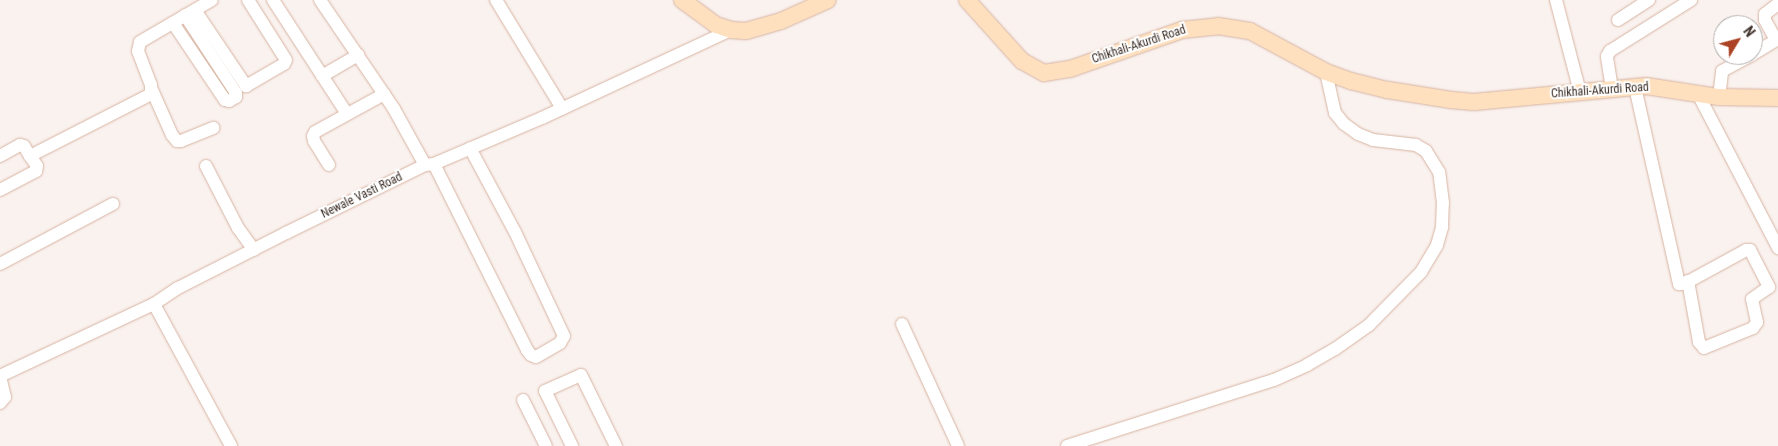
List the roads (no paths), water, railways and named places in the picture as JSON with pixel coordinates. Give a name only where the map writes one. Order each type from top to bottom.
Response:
[{"type":"main road","points":[[682,0],[716,25],[731,30],[763,27],[828,0]]},
{"type":"main road","name":"Chikhali-Akurdi Road","points":[[968,0],[1022,61],[1044,73],[1070,69],[1182,30],[1201,26],[1250,31],[1326,72],[1362,84],[1419,96],[1451,100],[1474,102],[1635,87],[1670,88],[1719,97],[1778,98]]},
{"type":"street","points":[[212,0],[140,42],[138,50],[152,90],[172,135],[177,141],[214,128]]},
{"type":"street","points":[[190,13],[246,86],[284,64],[286,60],[248,0]]},
{"type":"street","points":[[273,0],[347,114]]},
{"type":"street","points":[[320,0],[384,94],[429,165],[527,350],[536,357],[560,343],[564,336],[515,232],[470,148]]},
{"type":"street","points":[[496,0],[562,108]]},
{"type":"street","points":[[1556,0],[1580,92]]},
{"type":"street","points":[[1618,20],[1649,0]]},
{"type":"street","points":[[1612,89],[1607,56],[1610,50],[1691,0]]},
{"type":"street","points":[[1763,49],[1774,43],[1777,36],[1765,20],[1765,14],[1778,4]]},
{"type":"street","points":[[173,23],[225,100],[229,101],[236,96],[236,93],[190,13]]},
{"type":"street","name":"Newale Vasti Road","points":[[0,376],[154,304],[178,288],[429,165],[562,108],[731,30]]},
{"type":"street","points":[[322,76],[358,55]]},
{"type":"street","points":[[1719,97],[1722,71],[1733,65]]},
{"type":"street","points":[[1067,446],[1274,380],[1307,364],[1335,349],[1369,325],[1422,272],[1437,245],[1442,226],[1443,203],[1439,172],[1426,151],[1416,145],[1373,140],[1358,134],[1344,124],[1336,113],[1326,72]]},
{"type":"street","points":[[1635,87],[1679,284],[1688,282],[1746,250],[1750,250],[1769,287],[1752,299],[1757,322],[1753,328],[1704,348],[1699,342],[1688,282]]},
{"type":"street","points":[[30,156],[146,97],[152,90]]},
{"type":"street","points":[[330,165],[313,136],[347,114],[384,94]]},
{"type":"street","points":[[1698,94],[1731,162],[1778,248]]},
{"type":"street","points":[[0,156],[20,145],[24,146],[37,166],[36,170],[0,190]]},
{"type":"street","points":[[206,166],[238,228],[254,250]]},
{"type":"street","points":[[0,264],[113,204]]},
{"type":"street","points":[[154,304],[232,446]]},
{"type":"street","points":[[902,324],[958,446]]},
{"type":"street","points":[[0,376],[5,397],[0,403]]},
{"type":"street","points":[[572,446],[544,391],[581,376],[616,446]]},
{"type":"street","points":[[523,400],[546,446]]}]
